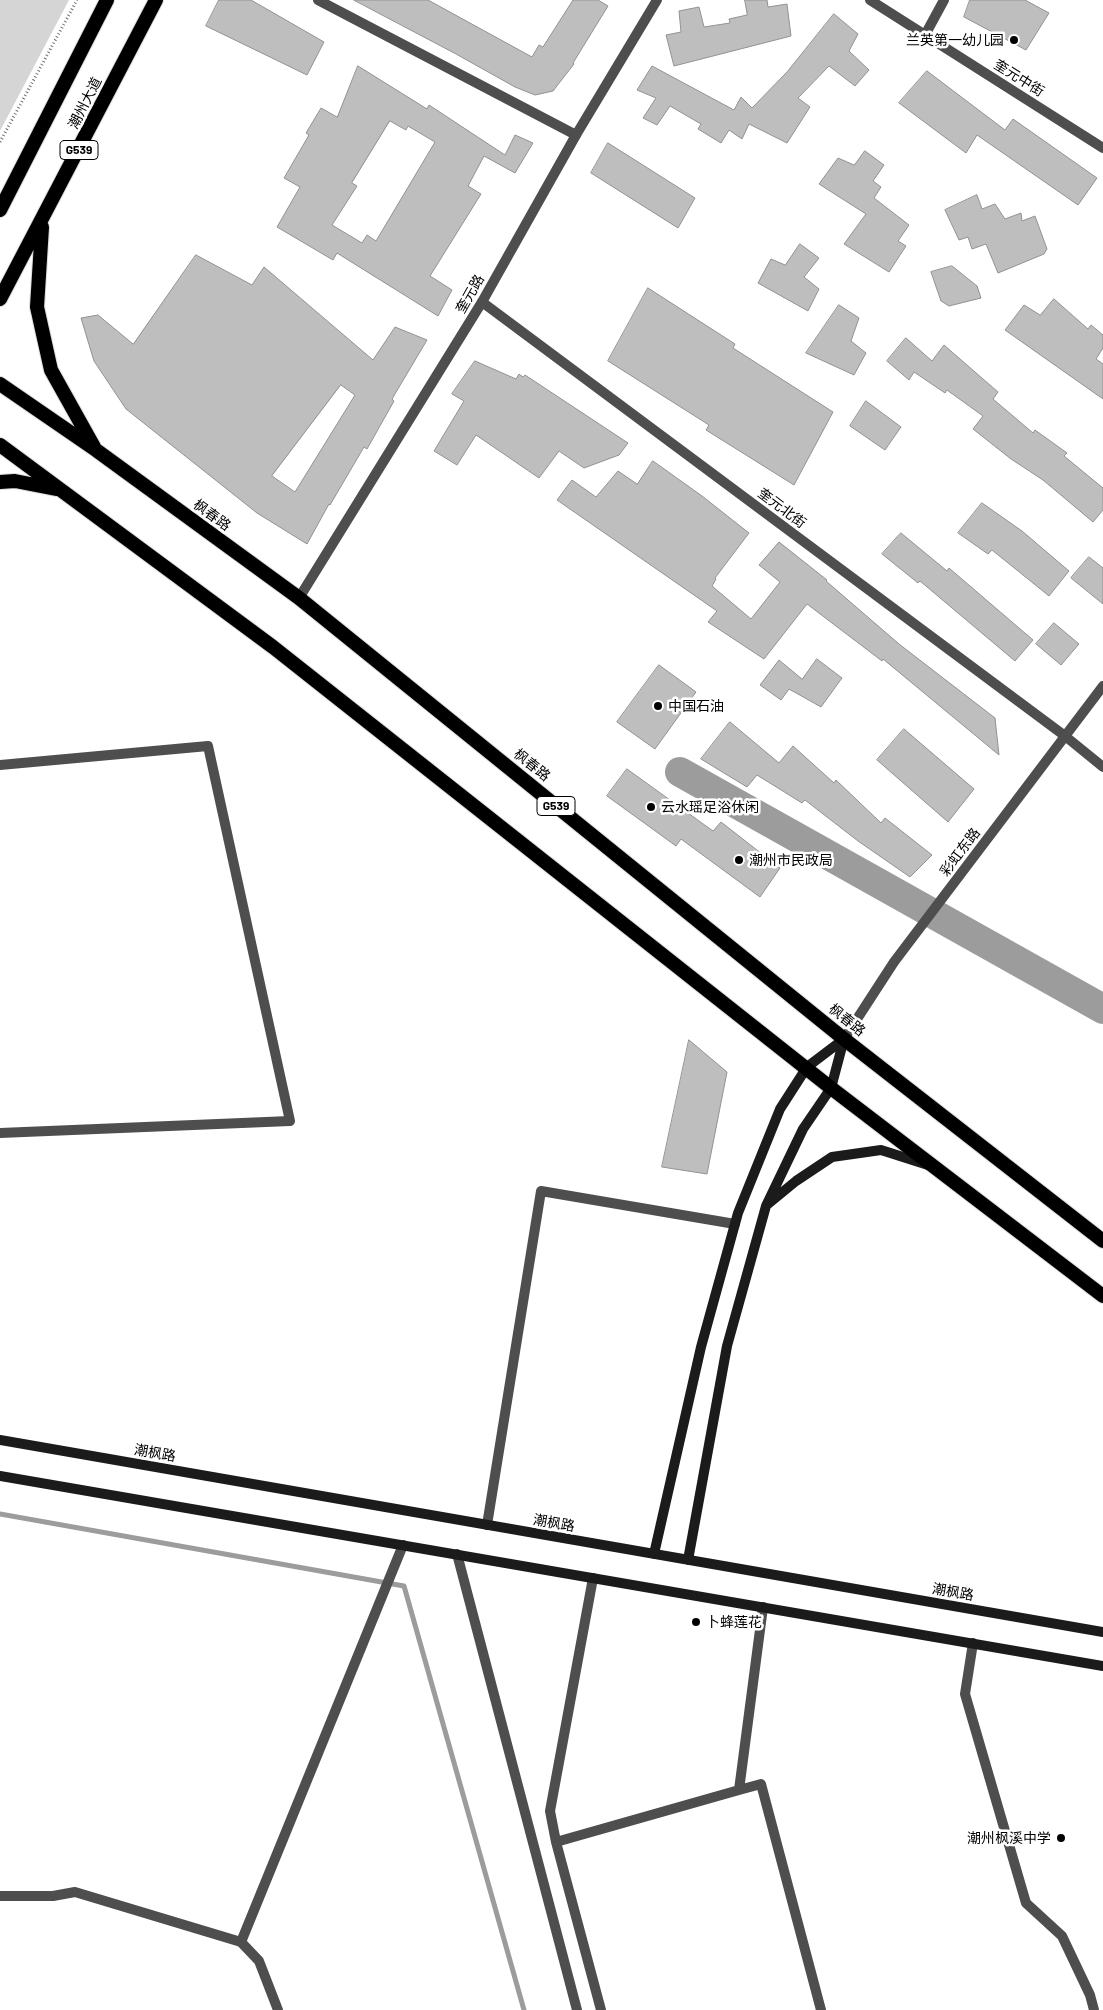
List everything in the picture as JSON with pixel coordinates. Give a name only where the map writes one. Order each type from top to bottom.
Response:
[{"type":"highway","name":"潮州大道","points":[[0,210],[107,0]]},
{"type":"highway","name":"潮州大道","points":[[0,299],[156,0]]},
{"type":"highway","points":[[42,221],[37,307],[50,370],[96,450]]},
{"type":"highway","name":"枫春路","points":[[0,384],[96,450],[299,598],[844,1039],[1103,1242]]},
{"type":"highway","points":[[0,445],[272,647],[831,1088],[1103,1296]]},
{"type":"highway","points":[[0,482],[15,481],[61,490]]},
{"type":"main road","points":[[654,1554],[700,1347],[735,1224],[780,1109],[807,1068],[844,1039]]},
{"type":"main road","points":[[688,1560],[727,1346],[766,1206],[803,1129],[831,1088],[844,1039]]},
{"type":"main road","points":[[766,1206],[796,1181],[832,1157],[881,1150],[936,1168]]},
{"type":"main road","name":"潮枫路","points":[[0,1440],[1103,1632]]},
{"type":"main road","points":[[0,1476],[1103,1666]]},
{"type":"street","points":[[318,0],[576,135]]},
{"type":"street","name":"奎元路","points":[[299,598],[482,302],[576,135],[657,0]]},
{"type":"street","name":"奎元中街","points":[[870,0],[1103,148]]},
{"type":"street","points":[[926,35],[944,0]]},
{"type":"street","name":"奎元北街","points":[[482,302],[1065,736],[1103,767]]},
{"type":"street","name":"彩虹东路","points":[[844,1039],[894,962],[1103,686]]},
{"type":"street","points":[[0,765],[208,746],[290,1121],[0,1133]]},
{"type":"street","points":[[487,1525],[541,1191],[735,1224]]},
{"type":"street","points":[[241,1942],[402,1545]]},
{"type":"street","points":[[457,1554],[577,2010]]},
{"type":"street","points":[[593,1578],[550,1811],[556,1842],[601,2010]]},
{"type":"street","points":[[739,1790],[763,1607]]},
{"type":"street","points":[[973,1643],[965,1694],[1026,1903],[1062,1936],[1090,1995],[1094,2010]]},
{"type":"street","points":[[556,1842],[761,1784],[821,2010]]},
{"type":"street","points":[[0,1896],[53,1896],[75,1892],[241,1942],[259,1961],[278,2010]]},
{"type":"path","points":[[0,142],[77,0]]},
{"type":"shaded area","points":[[0,0],[69,0],[0,131]]},
{"type":"building","points":[[219,0],[251,0],[324,42],[307,75],[206,26]]},
{"type":"building","points":[[354,0],[428,0],[532,57],[539,45],[543,47],[573,0],[598,0],[608,6],[574,64],[553,91],[535,95],[515,87]]},
{"type":"building","points":[[745,0],[767,0],[768,7],[787,4],[791,36],[674,66],[666,35],[681,32],[679,11],[699,7],[704,27],[730,23],[729,19],[747,15]]},
{"type":"building","name":"兰英第一幼儿园","points":[[970,0],[1025,0],[1049,13],[1026,50],[964,17]]},
{"type":"building","points":[[834,14],[858,34],[849,51],[869,70],[855,86],[829,66],[798,98],[810,107],[787,143],[749,124],[742,139],[729,130],[721,143],[698,129],[701,124],[670,106],[657,125],[643,118],[656,98],[637,90],[652,66],[734,110],[741,97],[752,108],[787,72]]},
{"type":"building","points":[[358,66],[427,109],[429,105],[505,155],[515,135],[533,143],[515,173],[484,156],[468,186],[481,194],[430,276],[452,290],[438,316],[337,253],[333,260],[277,227],[300,187],[284,178],[309,135],[306,133],[321,108],[337,117]],"holes":[[[390,121],[406,130],[408,126],[435,142],[376,241],[367,235],[362,243],[332,225],[357,186],[352,183]]]},
{"type":"building","points":[[927,71],[1005,130],[1013,119],[1097,178],[1078,205],[977,135],[966,153],[899,103]]},
{"type":"building","points":[[608,143],[695,198],[678,228],[591,173]]},
{"type":"building","points":[[865,151],[884,165],[873,181],[881,187],[874,198],[909,225],[898,241],[906,246],[889,272],[844,244],[866,214],[819,184],[838,158],[854,165]]},
{"type":"building","points":[[977,195],[982,209],[995,204],[1005,219],[1021,213],[1022,221],[1035,216],[1047,249],[1044,254],[998,273],[986,244],[972,249],[968,237],[959,240],[945,210]]},
{"type":"building","points":[[800,244],[819,258],[804,277],[819,289],[808,311],[758,283],[771,259],[785,265]]},
{"type":"building","points":[[196,255],[252,285],[264,267],[373,360],[395,327],[427,340],[392,399],[394,401],[367,449],[364,447],[307,544],[257,513],[126,409],[94,361],[81,318],[98,315],[133,344]],"holes":[[[341,385],[355,395],[295,492],[272,476]]]},
{"type":"building","points":[[952,266],[977,286],[981,298],[949,306],[941,301],[931,272]]},
{"type":"building","points":[[648,288],[735,344],[733,348],[833,412],[794,485],[706,430],[709,425],[608,361]]},
{"type":"building","points":[[1054,299],[1088,329],[1091,325],[1103,335],[1103,348],[1096,359],[1103,364],[1103,399],[1005,330],[1024,305],[1040,315]]},
{"type":"building","points":[[839,305],[859,318],[851,341],[866,353],[854,375],[806,353]]},
{"type":"building","points":[[906,338],[932,361],[944,345],[998,392],[993,399],[1033,433],[1035,430],[1067,453],[1064,456],[1103,488],[1103,510],[1093,522],[1043,480],[1011,459],[973,429],[983,416],[947,390],[945,393],[914,372],[909,380],[887,361]]},
{"type":"building","points":[[475,361],[516,379],[519,374],[523,377],[525,375],[628,443],[619,455],[584,468],[559,451],[539,478],[476,435],[457,465],[434,451],[464,401],[452,394]]},
{"type":"building","points":[[866,401],[901,427],[885,450],[850,426]]},
{"type":"building","points":[[653,461],[749,533],[715,578],[712,586],[751,619],[780,582],[759,565],[779,542],[827,580],[899,644],[995,718],[999,755],[883,659],[882,661],[807,604],[764,659],[708,622],[717,611],[557,500],[572,480],[596,497],[618,471],[637,484]]},
{"type":"building","points":[[982,503],[1022,531],[1069,571],[1049,596],[992,550],[988,554],[958,533]]},
{"type":"building","points":[[901,533],[947,571],[949,568],[1033,640],[1015,661],[920,581],[918,583],[882,554]]},
{"type":"building","points":[[1089,557],[1103,568],[1103,604],[1071,578]]},
{"type":"building","points":[[1054,623],[1079,644],[1061,665],[1036,644]]},
{"type":"building","points":[[817,659],[842,678],[821,707],[789,689],[781,700],[760,685],[779,660],[802,679]]},
{"type":"building","points":[[659,665],[696,692],[655,749],[617,722]]},
{"type":"building","points":[[730,722],[779,763],[793,746],[834,783],[836,780],[881,823],[885,818],[932,855],[910,877],[858,841],[805,800],[802,803],[757,775],[747,787],[701,759]]},
{"type":"building","points":[[904,729],[974,789],[948,822],[877,760]]},
{"type":"building","points":[[627,769],[713,831],[721,822],[780,868],[760,897],[681,839],[676,846],[607,796]]},
{"type":"building","points":[[689,1040],[727,1072],[707,1174],[662,1167]]},
{"type":"waterway","points":[[680,772],[1103,1009]]},
{"type":"waterway","points":[[0,1514],[404,1586],[524,2010]]},
{"type":"place","name":"兰英第一幼儿园","points":[[1014,40]]},
{"type":"place","name":"中国石油","points":[[658,706]]},
{"type":"place","name":"云水瑶足浴休闲","points":[[651,807]]},
{"type":"place","name":"潮州市民政局","points":[[739,860]]},
{"type":"place","name":"卜蜂莲花","points":[[696,1622]]},
{"type":"place","name":"潮州枫溪中学","points":[[1061,1838]]}]
